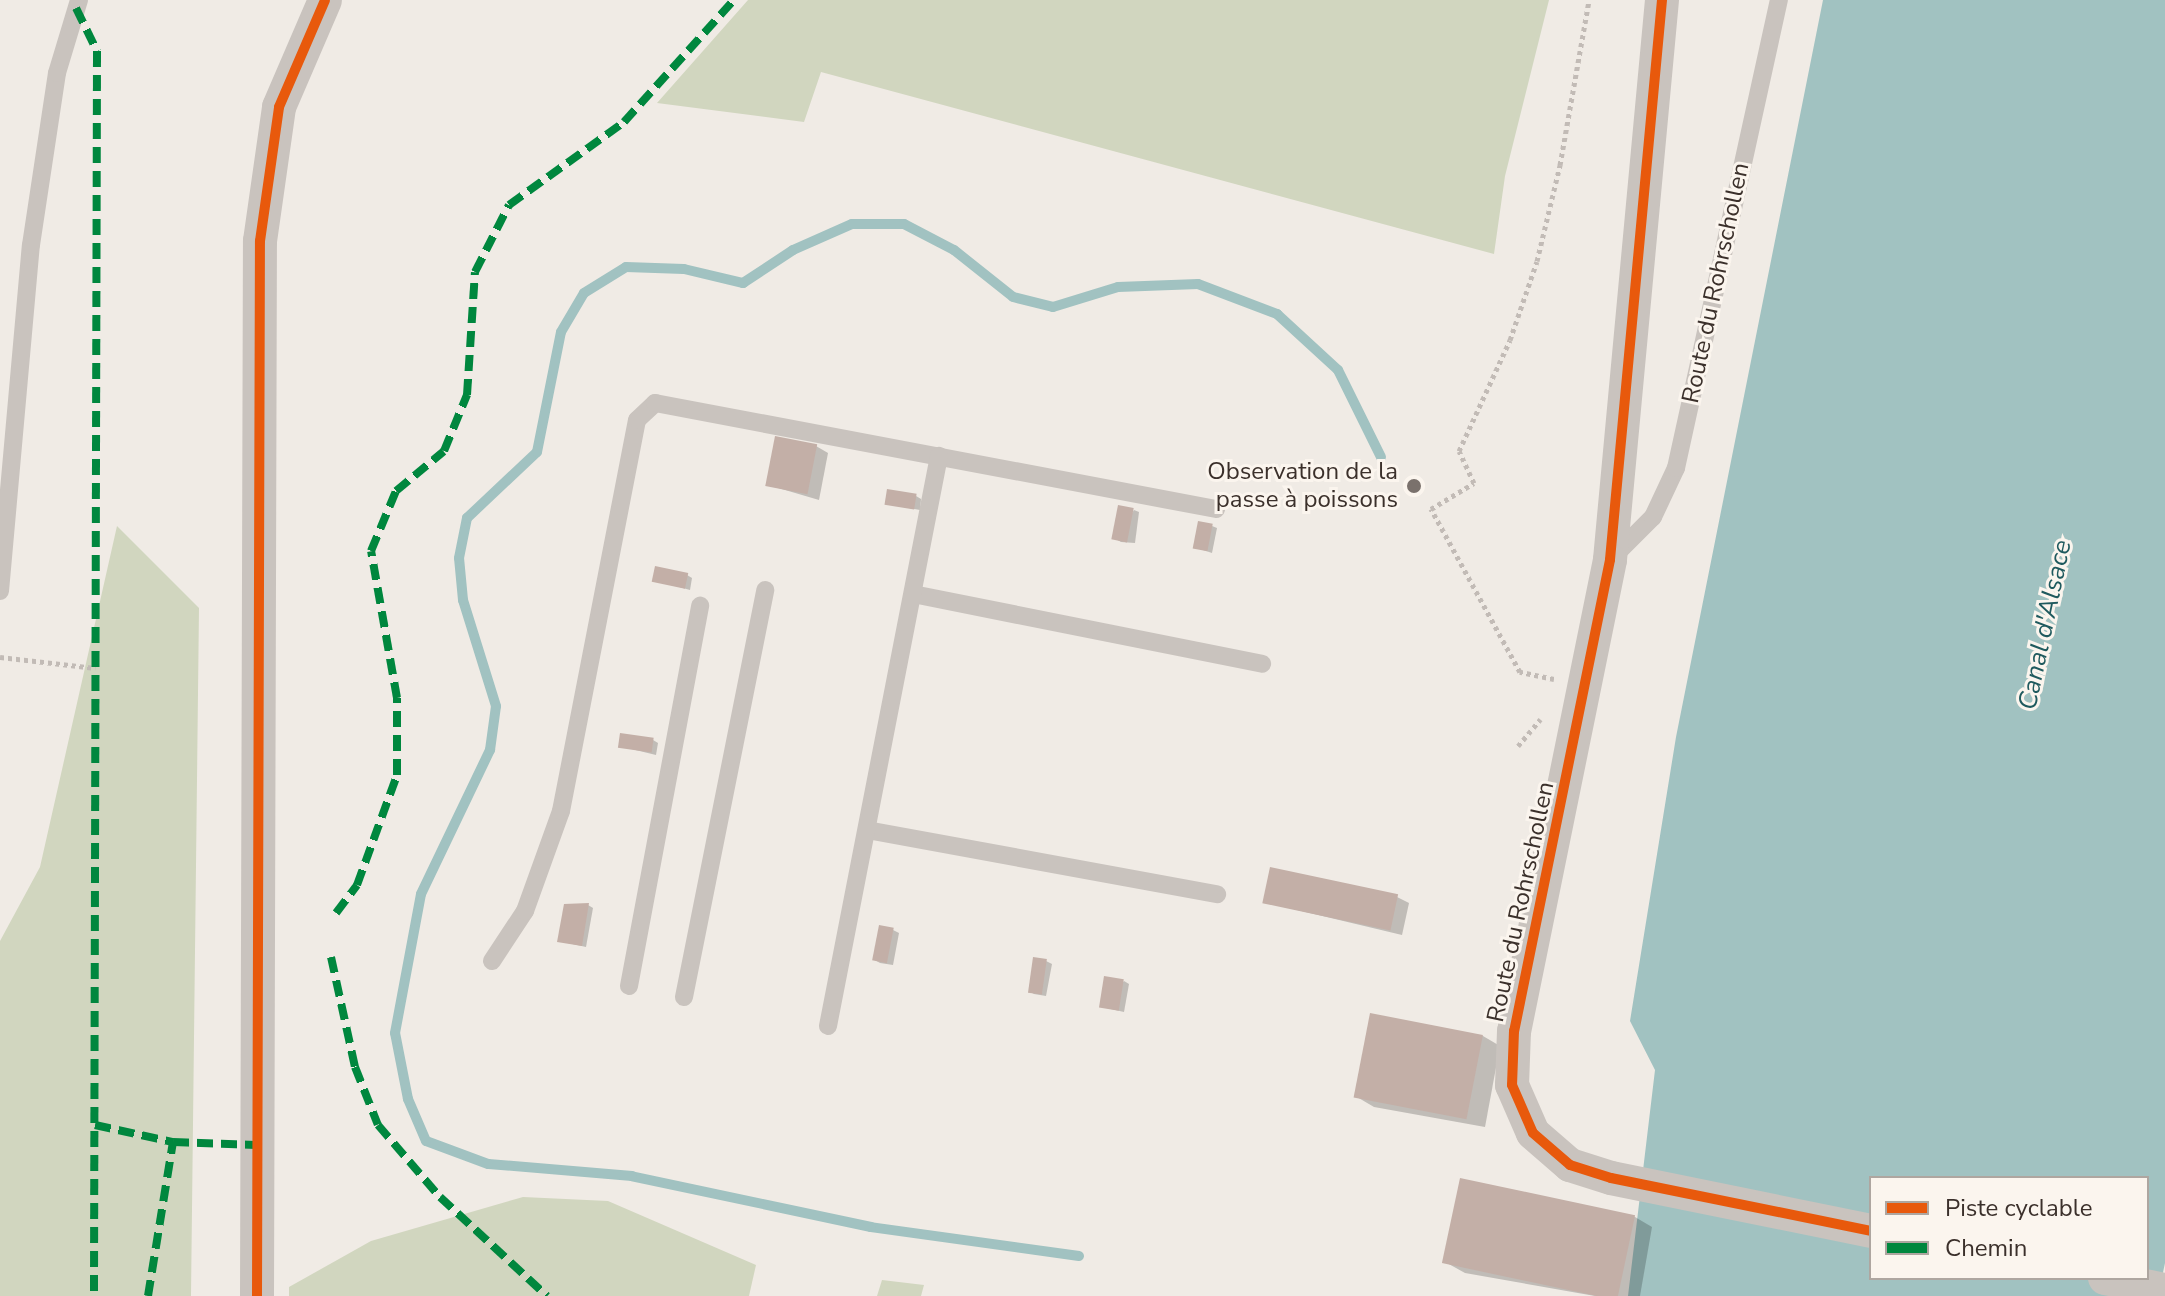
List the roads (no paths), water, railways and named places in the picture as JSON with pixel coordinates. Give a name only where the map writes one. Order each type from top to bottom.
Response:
[{"type":"street","points":[[257,1296],[260,241],[279,107],[325,0]]},
{"type":"street","points":[[1610,560],[1662,0]]},
{"type":"street","name":"Route du Rohrschollen","points":[[1610,560],[1572,688],[1573,754],[1514,1031],[1512,1085],[1520,1110],[1549,1151],[1570,1165],[1611,1178],[1869,1231]]},
{"type":"street","points":[[2115,1280],[2165,1290]]},
{"type":"lane","points":[[0,591],[31,245],[57,73],[79,0]]},
{"type":"lane","name":"Route du Rohrschollen","points":[[1610,560],[1653,517],[1676,468],[1779,0]]},
{"type":"lane","points":[[492,961],[525,911],[561,811],[637,420],[655,403],[681,404],[1216,509]]},
{"type":"lane","points":[[828,1026],[939,456]]},
{"type":"lane","points":[[684,997],[765,590]]},
{"type":"lane","points":[[913,594],[1262,664]]},
{"type":"lane","points":[[629,986],[700,606]]},
{"type":"lane","points":[[867,830],[1217,894]]},
{"type":"water","name":"Canal d'Alsace","points":[[1823,0],[2165,0],[2165,1263],[2158,1296],[1628,1296],[1655,1070],[1630,1021],[1676,737]]},
{"type":"waterway","points":[[1079,1256],[871,1227],[632,1176],[488,1164],[426,1141],[408,1099],[395,1033],[421,894],[490,750],[496,706],[463,600],[459,558],[467,518],[537,452],[561,332],[584,293],[626,267],[684,269],[743,283],[793,250],[852,224],[904,224],[954,250],[1013,297],[1053,307],[1118,287],[1198,284],[1277,314],[1338,370],[1381,457]]},
{"type":"place","name":"Observation de la passe à poissons","points":[[1414,486]]}]
